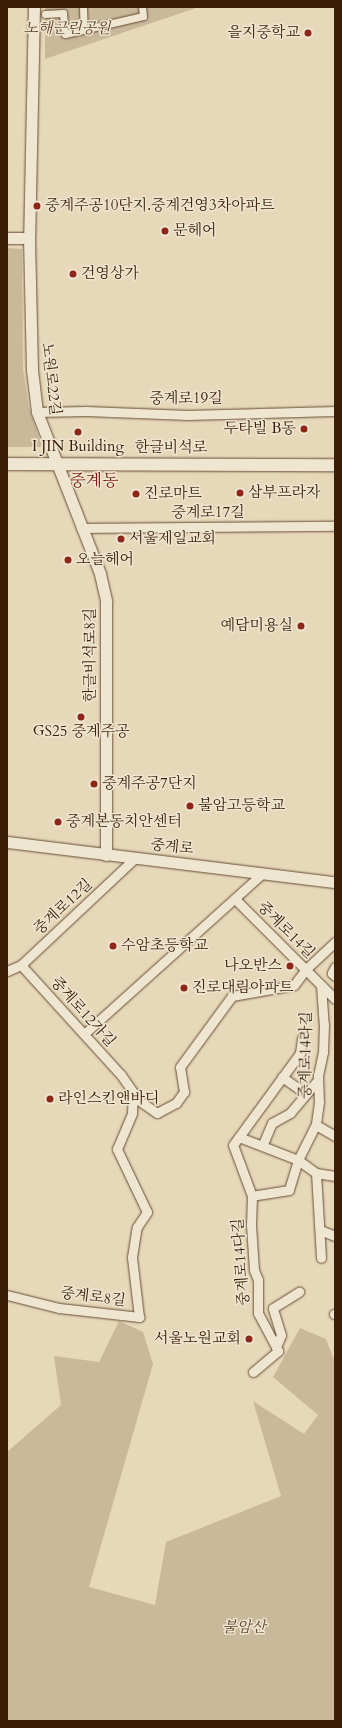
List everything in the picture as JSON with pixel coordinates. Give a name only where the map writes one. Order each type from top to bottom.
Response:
[{"type":"main road","name":"한글비석로","points":[[7,464],[335,465]]},
{"type":"street","name":"노원로22길","points":[[34,7],[29,238],[31,348],[37,412],[56,464]]},
{"type":"street","points":[[83,7],[84,30]]},
{"type":"street","points":[[45,14],[63,13],[65,34],[143,16],[142,7]]},
{"type":"street","points":[[7,238],[29,238]]},
{"type":"street","name":"중계로19길","points":[[37,412],[86,411],[188,415],[335,411]]},
{"type":"street","name":"한글비석로8길","points":[[56,464],[100,574],[106,601],[106,855]]},
{"type":"street","name":"중계로17길","points":[[81,528],[335,526]]},
{"type":"street","name":"중계로","points":[[7,842],[335,882]]},
{"type":"street","name":"중계로12길","points":[[7,971],[22,965],[135,858]]},
{"type":"street","points":[[84,1034],[263,873]]},
{"type":"street","name":"중계로14길","points":[[235,898],[335,999]]},
{"type":"street","points":[[134,1097],[157,1113],[176,1103],[184,1092],[180,1067],[232,996],[294,985],[306,970],[334,945]]},
{"type":"street","name":"중계로12가길","points":[[22,965],[124,1078],[134,1097]]},
{"type":"street","points":[[335,967],[332,973],[335,976]]},
{"type":"street","name":"중계로14라길","points":[[252,1196],[289,1190],[298,1160],[316,1125],[319,1102],[318,1080],[323,1052],[321,985]]},
{"type":"street","name":"중계로14다길","points":[[253,1372],[278,1351],[258,1313],[258,1280],[254,1270],[250,1224],[252,1196],[233,1145],[300,1053],[302,1038]]},
{"type":"street","points":[[282,1077],[306,1094]]},
{"type":"street","points":[[263,1144],[272,1122],[290,1113],[318,1080]]},
{"type":"street","name":"중계로8길","points":[[7,1295],[59,1308],[139,1317],[132,1256],[138,1227],[146,1212],[117,1149],[132,1113],[134,1097]]},
{"type":"street","points":[[316,1125],[335,1136]]},
{"type":"street","points":[[239,1136],[263,1144],[298,1160],[316,1173],[335,1176]]},
{"type":"street","points":[[316,1173],[321,1258]]},
{"type":"street","points":[[320,1230],[335,1236]]},
{"type":"street","name":"중계로14다길","points":[[276,1347],[281,1335],[273,1308],[299,1292]]},
{"type":"green space","name":"노해근린공원","points":[[45,7],[199,7],[45,59]]},
{"type":"green space","points":[[7,248],[22,249],[23,368],[29,408],[42,447],[7,447]]},
{"type":"green space","name":"불암산","points":[[119,1321],[143,1332],[153,1364],[89,1587],[155,1605],[166,1542],[281,1496],[253,1401],[304,1434],[318,1415],[273,1377],[300,1328],[326,1339],[335,1362],[335,1721],[7,1721],[7,1452],[61,1405],[54,1356],[99,1362]]},
{"type":"place","name":"을지중학교","points":[[308,33]]},
{"type":"place","name":"중계주공10단지.중계건영3차아파트","points":[[37,206]]},
{"type":"place","name":"문헤어","points":[[165,231]]},
{"type":"place","name":"건영상가","points":[[73,274]]},
{"type":"place","name":"두타빌 B동","points":[[304,429]]},
{"type":"place","name":"I JIN Building","points":[[78,432]]},
{"type":"place","name":"삼부프라자","points":[[240,493]]},
{"type":"place","name":"진로마트","points":[[136,494]]},
{"type":"place","name":"서울제일교회","points":[[121,539]]},
{"type":"place","name":"오늘헤어","points":[[68,560]]},
{"type":"place","name":"예담미용실","points":[[301,626]]},
{"type":"place","name":"GS25 중계주공","points":[[81,717]]},
{"type":"place","name":"중계주공7단지","points":[[94,784]]},
{"type":"place","name":"불암고등학교","points":[[190,806]]},
{"type":"place","name":"중계본동치안센터","points":[[58,822]]},
{"type":"place","name":"수암초등학교","points":[[113,946]]},
{"type":"place","name":"나오반스","points":[[290,966]]},
{"type":"place","name":"진로대림아파트","points":[[184,988]]},
{"type":"place","name":"라인스킨앤바디","points":[[50,1099]]},
{"type":"place","name":"서울노원교회","points":[[249,1339]]},
{"type":"district","name":"중계동","points":[[94,481]]}]
